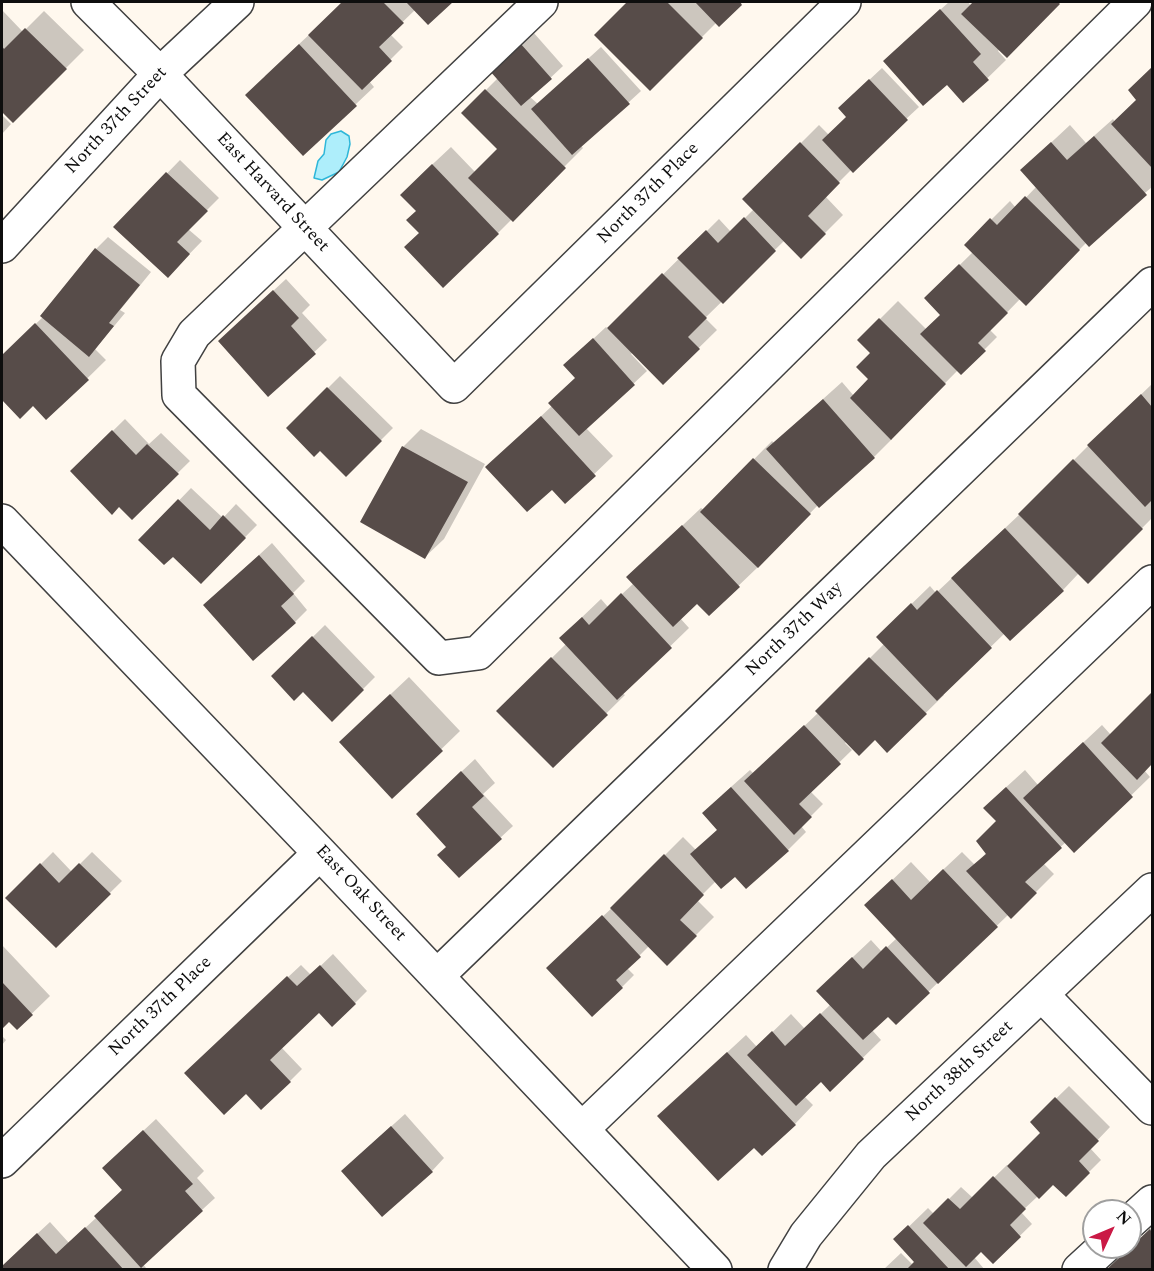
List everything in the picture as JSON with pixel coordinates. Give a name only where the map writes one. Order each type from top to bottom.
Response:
[{"type":"street","name":"East Harvard Street","points":[[88,2],[160,74],[454,386]]},
{"type":"street","name":"North 37th Street","points":[[2,246],[160,74],[237,2]]},
{"type":"street","points":[[541,2],[194,334],[178,361],[179,395],[439,658],[478,653],[1135,2]]},
{"type":"street","name":"North 37th Place","points":[[454,386],[844,2]]},
{"type":"street","name":"North 37th Way","points":[[437,976],[1152,284]]},
{"type":"street","name":"East Oak Street","points":[[2,521],[321,853],[715,1269]]},
{"type":"street","points":[[582,1129],[1152,582]]},
{"type":"street","name":"North 37th Place","points":[[2,1161],[321,853]]},
{"type":"street","name":"North 38th Street","points":[[785,1269],[806,1235],[872,1155],[1152,890]]},
{"type":"street","points":[[1042,995],[1152,1108]]},
{"type":"street","points":[[1079,1269],[1090,1259]]},
{"type":"water","points":[[341,131],[349,136],[350,144],[347,157],[339,172],[322,180],[314,178],[318,161],[324,154],[326,140],[331,134]]},
{"type":"building","points":[[342,2],[383,2],[404,23],[379,47],[392,61],[362,90],[308,35]]},
{"type":"building","points":[[406,2],[453,2],[428,25]]},
{"type":"building","points":[[627,2],[667,2],[703,38],[650,91],[594,35]]},
{"type":"building","points":[[695,2],[740,2],[742,5],[719,27]]},
{"type":"building","points":[[973,2],[1058,2],[1060,4],[1007,58],[961,14]]},
{"type":"building","points":[[940,9],[981,54],[973,62],[989,80],[963,103],[947,85],[923,106],[883,61]]},
{"type":"building","points":[[25,28],[67,69],[13,123],[2,112],[2,46],[4,49]]},
{"type":"building","points":[[520,43],[552,79],[521,106],[489,70]]},
{"type":"building","points":[[299,44],[357,106],[303,156],[245,95]]},
{"type":"building","points":[[588,58],[630,104],[572,155],[531,109]]},
{"type":"building","points":[[1152,67],[1152,168],[1111,124],[1136,100],[1128,90]]},
{"type":"building","points":[[869,79],[908,120],[853,173],[822,140],[846,117],[838,108]]},
{"type":"building","points":[[485,89],[566,168],[513,222],[468,178],[497,149],[461,113]]},
{"type":"building","points":[[1094,136],[1147,195],[1089,247],[1020,170],[1051,142],[1067,160]]},
{"type":"building","points":[[800,142],[840,183],[808,216],[826,234],[801,259],[742,199]]},
{"type":"building","points":[[432,164],[499,234],[443,288],[404,247],[419,233],[406,220],[416,211],[400,195]]},
{"type":"building","points":[[166,172],[208,211],[177,242],[190,254],[168,278],[113,227]]},
{"type":"building","points":[[1025,196],[1080,250],[1026,306],[964,245],[990,218],[997,225]]},
{"type":"building","points":[[744,217],[776,251],[723,304],[677,258],[706,230],[718,243]]},
{"type":"building","points":[[95,248],[140,285],[109,323],[114,326],[89,357],[40,316]]},
{"type":"building","points":[[959,264],[1008,313],[978,343],[986,351],[961,375],[920,334],[940,315],[924,298]]},
{"type":"building","points":[[662,273],[707,318],[688,337],[700,349],[663,385],[607,328]]},
{"type":"building","points":[[273,290],[299,318],[291,326],[316,354],[268,397],[218,341]]},
{"type":"building","points":[[879,318],[946,384],[891,440],[850,398],[868,379],[856,367],[870,353],[857,340]]},
{"type":"building","points":[[35,323],[89,380],[46,420],[33,406],[20,419],[2,400],[2,355]]},
{"type":"building","points":[[593,338],[635,385],[579,436],[548,403],[575,378],[563,365]]},
{"type":"building","points":[[327,387],[382,441],[346,477],[320,451],[314,457],[286,428]]},
{"type":"building","points":[[1141,394],[1152,407],[1152,500],[1145,507],[1087,445]]},
{"type":"building","points":[[823,399],[875,458],[819,508],[766,449]]},
{"type":"building","points":[[541,416],[596,476],[565,504],[552,490],[527,512],[485,467]]},
{"type":"building","points":[[112,430],[136,455],[147,444],[179,474],[132,520],[119,507],[112,515],[70,471]]},
{"type":"building","points":[[402,446],[468,482],[425,559],[360,522]]},
{"type":"building","points":[[753,458],[811,514],[758,568],[700,512]]},
{"type":"building","points":[[1073,459],[1143,529],[1088,584],[1018,514]]},
{"type":"building","points":[[178,499],[210,530],[223,515],[246,538],[201,584],[173,557],[164,565],[138,540]]},
{"type":"building","points":[[682,525],[740,587],[709,616],[697,604],[673,627],[626,577]]},
{"type":"building","points":[[1005,528],[1064,591],[1010,641],[951,578]]},
{"type":"building","points":[[259,555],[294,594],[281,606],[296,623],[253,661],[203,605]]},
{"type":"building","points":[[937,590],[992,648],[937,701],[876,637],[911,603],[917,610]]},
{"type":"building","points":[[621,593],[672,648],[617,700],[559,638],[582,617],[589,625]]},
{"type":"building","points":[[312,636],[364,690],[332,722],[303,692],[294,701],[271,676]]},
{"type":"building","points":[[551,657],[608,715],[553,768],[496,711]]},
{"type":"building","points":[[869,657],[927,714],[887,753],[875,740],[859,756],[815,711]]},
{"type":"building","points":[[1152,692],[1152,764],[1137,780],[1101,743]]},
{"type":"building","points":[[390,694],[443,751],[392,799],[339,742]]},
{"type":"building","points":[[804,725],[841,764],[799,804],[812,817],[794,835],[744,781]]},
{"type":"building","points":[[1083,742],[1133,797],[1074,853],[1023,798]]},
{"type":"building","points":[[461,771],[484,796],[472,807],[502,839],[459,878],[437,855],[446,847],[416,814]]},
{"type":"building","points":[[731,787],[789,851],[746,889],[735,877],[721,889],[690,854],[717,830],[702,813]]},
{"type":"building","points":[[1006,787],[1062,848],[1025,882],[1037,893],[1011,919],[966,871],[986,854],[976,841],[996,821],[983,808]]},
{"type":"building","points":[[664,854],[704,895],[680,920],[697,936],[667,966],[610,908]]},
{"type":"building","points":[[40,863],[59,883],[79,863],[111,894],[56,948],[5,898]]},
{"type":"building","points":[[943,869],[998,927],[938,984],[864,905],[892,879],[911,900]]},
{"type":"building","points":[[602,915],[641,957],[616,980],[623,988],[592,1017],[546,968]]},
{"type":"building","points":[[886,946],[930,993],[896,1025],[888,1017],[863,1040],[816,991],[852,957],[863,969]]},
{"type":"building","points":[[320,965],[356,1004],[332,1027],[319,1013],[270,1060],[291,1082],[261,1110],[246,1094],[224,1115],[184,1073],[287,976],[297,986]]},
{"type":"building","points":[[2,982],[33,1015],[17,1030],[9,1022],[2,1029]]},
{"type":"building","points":[[820,1013],[864,1059],[830,1092],[821,1082],[796,1106],[747,1055],[772,1031],[785,1046]]},
{"type":"building","points":[[727,1052],[796,1125],[762,1156],[754,1148],[718,1181],[657,1116]]},
{"type":"building","points":[[1055,1097],[1099,1141],[1079,1161],[1090,1173],[1066,1197],[1053,1185],[1039,1199],[1007,1166],[1040,1133],[1030,1122]]},
{"type":"building","points":[[391,1126],[433,1172],[382,1217],[341,1171]]},
{"type":"building","points":[[143,1130],[193,1184],[185,1191],[203,1211],[141,1268],[94,1216],[122,1190],[102,1168]]},
{"type":"building","points":[[993,1176],[1026,1209],[1010,1225],[1021,1237],[993,1264],[981,1252],[966,1267],[923,1223],[948,1198],[960,1209]]},
{"type":"building","points":[[908,1225],[950,1270],[906,1270],[914,1262],[893,1239]]},
{"type":"building","points":[[85,1227],[124,1270],[2,1270],[2,1266],[37,1233],[56,1254]]},
{"type":"building","points":[[1150,1229],[1152,1233],[1152,1270],[1106,1270],[1118,1259],[1142,1259],[1142,1236]]}]
